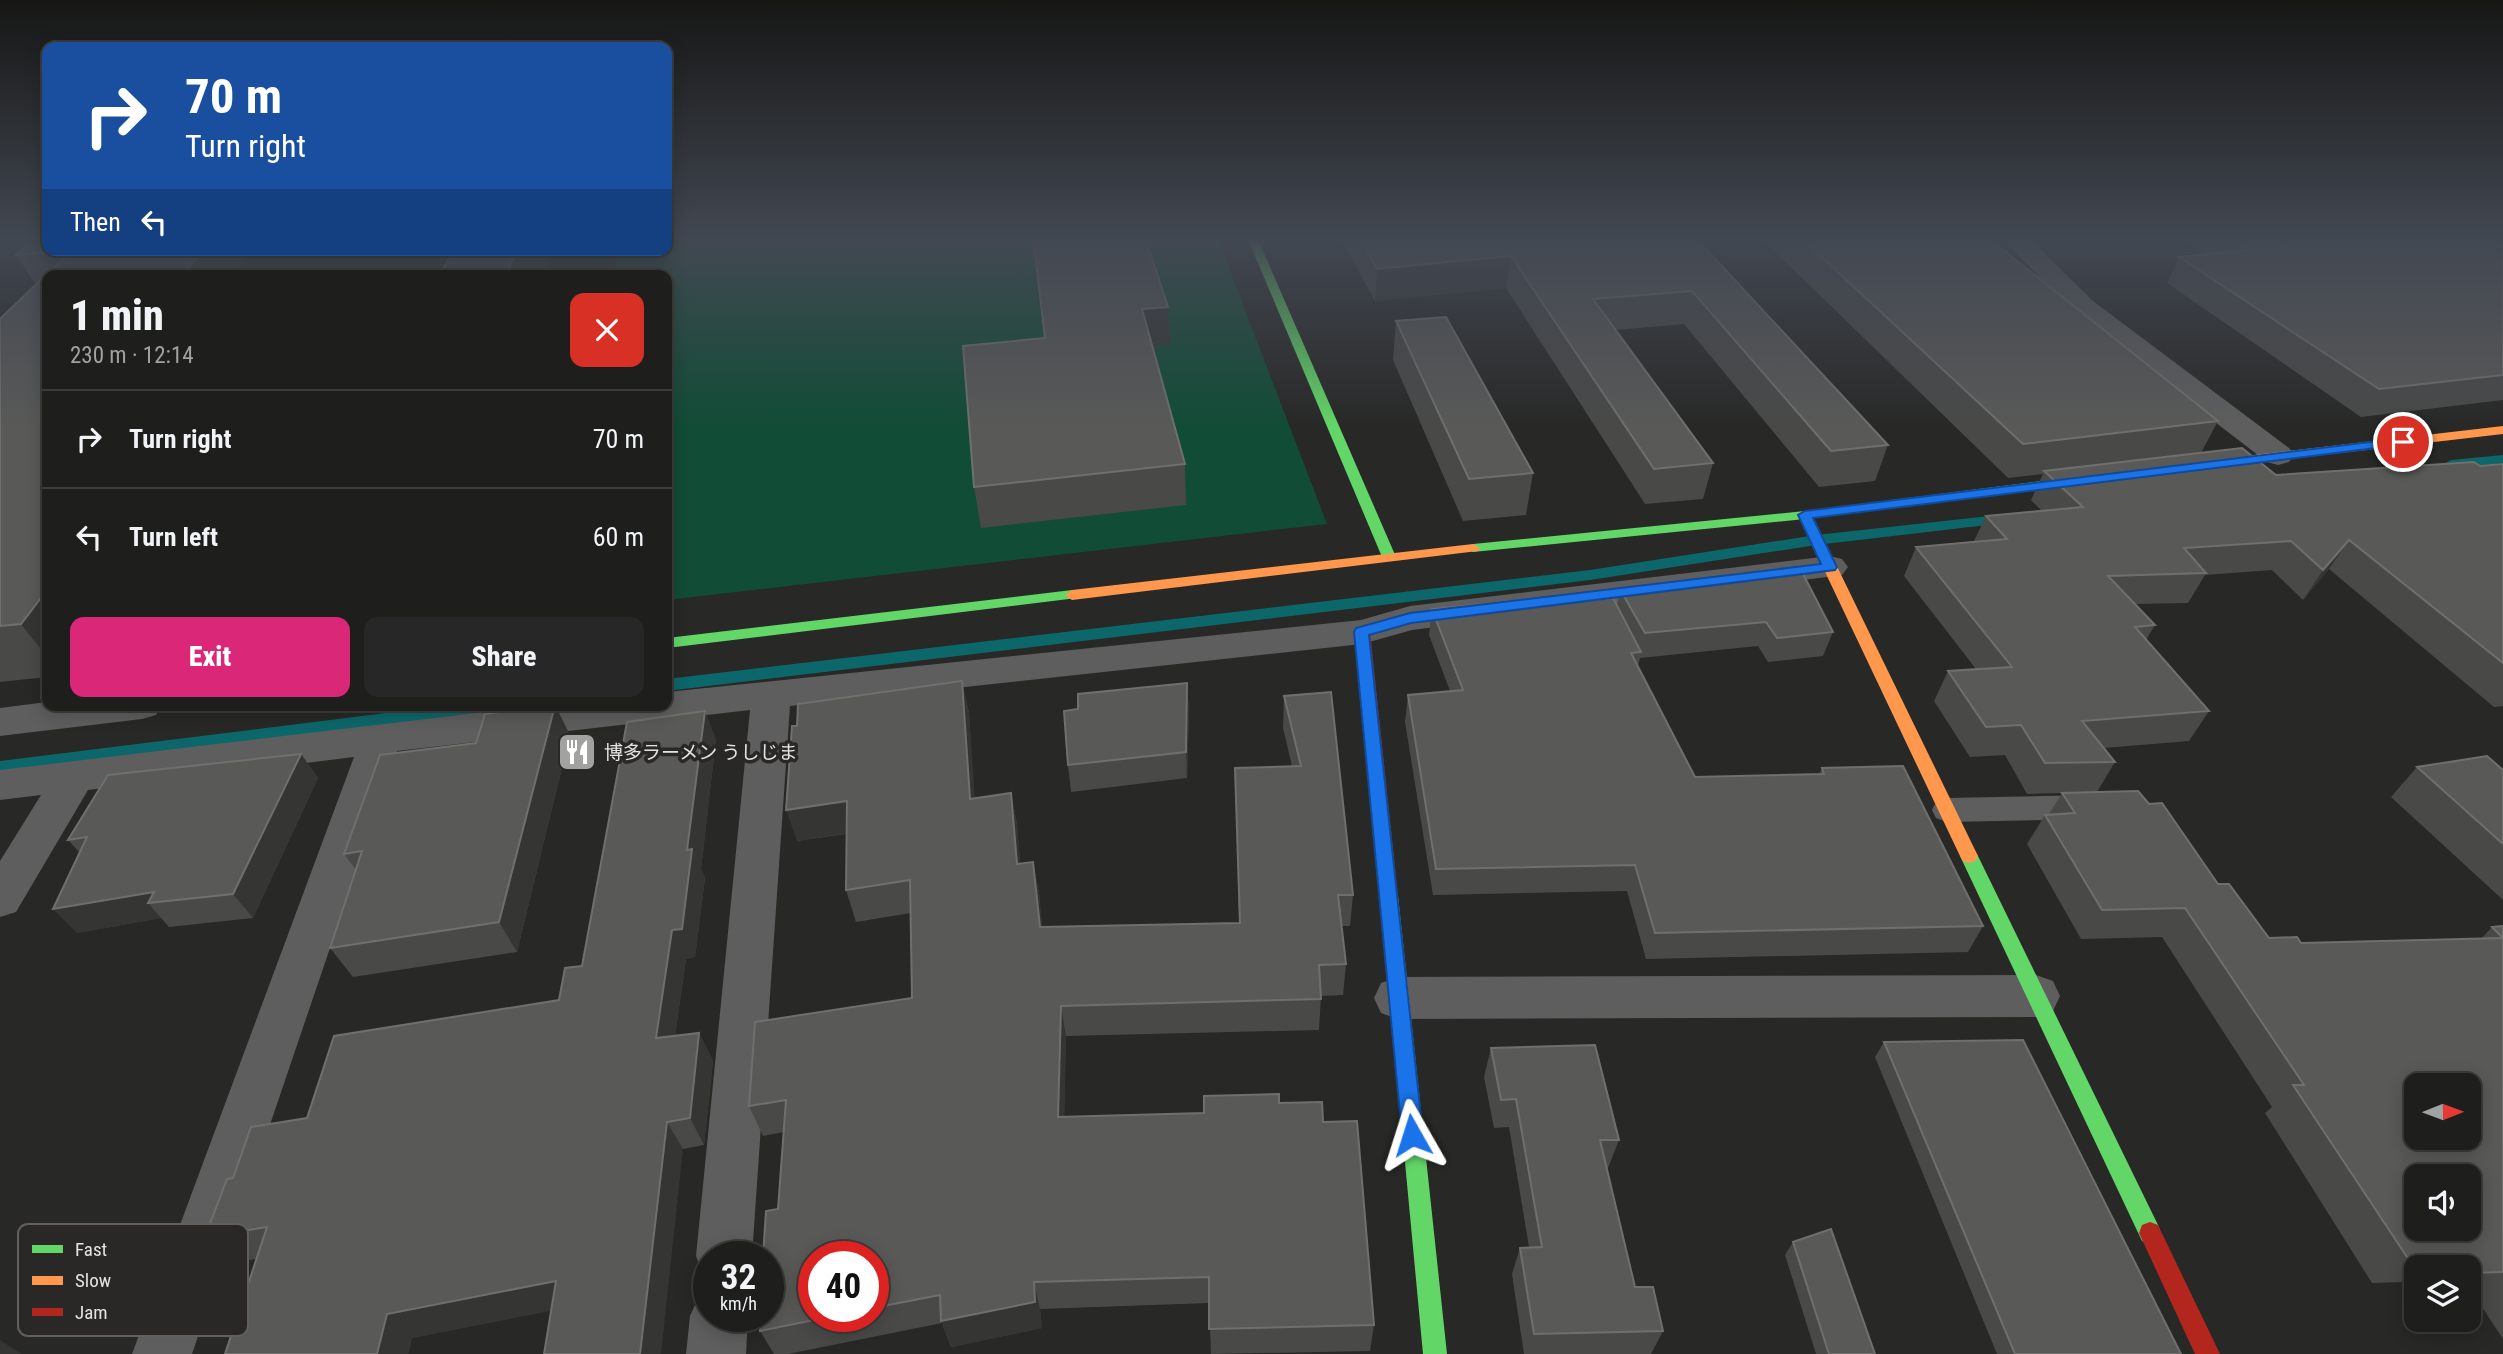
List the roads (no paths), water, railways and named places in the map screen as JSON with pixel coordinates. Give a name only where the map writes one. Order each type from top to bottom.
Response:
[{"type":"street","points":[[1279,300],[1389,558]]},
{"type":"street","points":[[2075,300],[2278,456]]},
{"type":"street","points":[[2183,467],[2503,430]]},
{"type":"street","points":[[672,642],[1389,558],[1805,515],[2102,478]]},
{"type":"street","points":[[1805,515],[2208,1354]]},
{"type":"street","points":[[672,704],[771,696],[1362,632],[1410,618],[1830,567]]},
{"type":"street","points":[[1362,632],[1435,1354]]},
{"type":"street","points":[[725,1241],[771,696]]},
{"type":"street","points":[[0,722],[92,711]]},
{"type":"street","points":[[0,785],[588,711]]},
{"type":"street","points":[[208,1224],[381,739]]},
{"type":"street","points":[[0,899],[74,777]]},
{"type":"street","points":[[1398,998],[2036,996]]},
{"type":"street","points":[[716,1354],[718,1332]]},
{"type":"street","points":[[162,1354],[168,1336]]},
{"type":"lane","points":[[1947,810],[2123,806]]},
{"type":"waterway","points":[[2451,464],[2503,459]]},
{"type":"waterway","points":[[672,684],[1590,575],[1816,540],[2008,519]]},
{"type":"waterway","points":[[0,768],[454,711]]},
{"type":"place","name":"博多ラーメン うしじま","points":[[577,752]]}]
